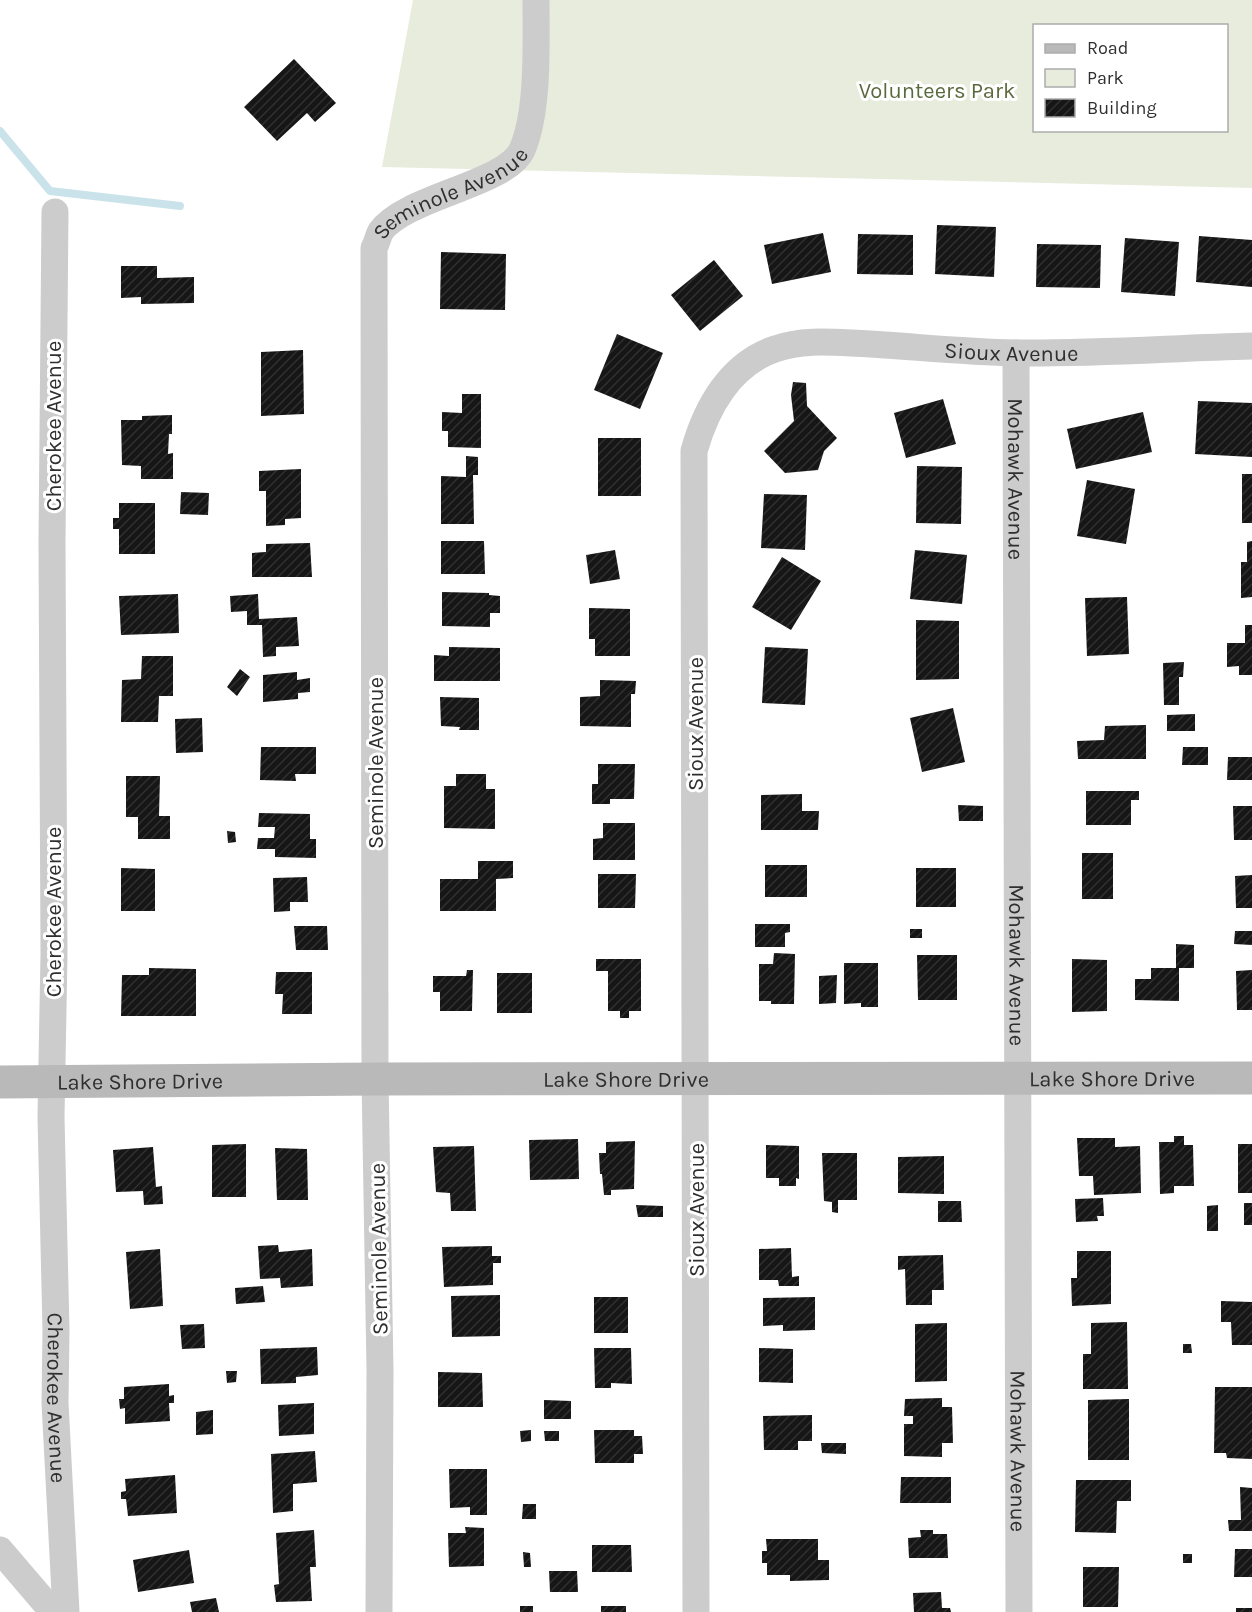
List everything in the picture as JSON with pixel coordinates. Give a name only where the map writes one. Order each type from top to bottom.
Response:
[{"type":"street","name":"Seminole Avenue","points":[[379,1612],[380,1370],[375,1079],[374,248],[382,230],[402,214],[506,168],[522,152],[530,120],[536,73],[536,0]]},
{"type":"street","name":"Cherokee Avenue","points":[[55,212],[52,531],[54,954],[52,1081],[56,1414],[66,1612]]},
{"type":"street","name":"Sioux Avenue","points":[[696,1612],[694,451],[706,415],[726,384],[741,369],[774,349],[811,341],[1016,353],[1252,346]]},
{"type":"street","name":"Mohawk Avenue","points":[[1016,353],[1019,1612]]},
{"type":"street","name":"Lake Shore Drive","points":[[0,1082],[375,1079],[1252,1078]]},
{"type":"street","points":[[0,1550],[53,1612]]},
{"type":"green space","name":"Volunteers Park","points":[[413,0],[1252,0],[1252,188],[382,167]]},
{"type":"building","points":[[294,59],[336,103],[315,122],[307,113],[277,141],[244,107]]},
{"type":"building","points":[[937,225],[996,227],[994,277],[935,274]]},
{"type":"building","points":[[823,233],[831,272],[772,284],[764,245]]},
{"type":"building","points":[[858,234],[913,235],[913,275],[857,274]]},
{"type":"building","points":[[1199,236],[1252,240],[1252,287],[1196,282]]},
{"type":"building","points":[[1125,238],[1179,242],[1175,296],[1121,292]]},
{"type":"building","points":[[1037,244],[1101,245],[1100,288],[1036,287]]},
{"type":"building","points":[[441,252],[506,254],[505,310],[440,309]]},
{"type":"building","points":[[714,260],[743,296],[700,331],[671,295]]},
{"type":"building","points":[[121,266],[157,266],[157,278],[194,277],[194,303],[141,304],[141,297],[121,298]]},
{"type":"building","points":[[617,334],[663,353],[640,409],[594,390]]},
{"type":"building","points":[[303,350],[304,414],[261,416],[261,352]]},
{"type":"building","points":[[793,382],[806,383],[807,406],[837,438],[824,451],[818,470],[785,473],[764,451],[794,421],[791,395]]},
{"type":"building","points":[[462,394],[481,394],[481,448],[448,447],[448,431],[442,431],[442,412],[462,413]]},
{"type":"building","points":[[943,399],[956,444],[906,458],[894,413]]},
{"type":"building","points":[[1198,401],[1252,403],[1252,457],[1195,454]]},
{"type":"building","points":[[1143,412],[1152,452],[1076,469],[1067,429]]},
{"type":"building","points":[[172,415],[172,434],[169,434],[168,454],[173,453],[173,479],[141,479],[141,466],[122,465],[121,420],[142,420],[142,416]]},
{"type":"building","points":[[598,438],[641,438],[641,496],[598,496]]},
{"type":"building","points":[[466,456],[478,457],[478,475],[473,475],[474,524],[441,524],[441,476],[466,477]]},
{"type":"building","points":[[917,466],[962,467],[961,524],[916,523]]},
{"type":"building","points":[[301,469],[301,518],[285,519],[285,525],[266,526],[266,491],[259,491],[259,471]]},
{"type":"building","points":[[1242,474],[1252,474],[1252,523],[1242,523]]},
{"type":"building","points":[[1087,480],[1135,489],[1126,544],[1077,536]]},
{"type":"building","points":[[181,492],[209,493],[208,515],[180,514]]},
{"type":"building","points":[[764,494],[807,495],[805,550],[761,548]]},
{"type":"building","points":[[119,503],[155,503],[155,554],[119,554],[119,529],[113,529],[113,518],[119,518]]},
{"type":"building","points":[[441,541],[484,541],[485,574],[441,574]]},
{"type":"building","points":[[1252,541],[1252,597],[1241,598],[1241,562],[1247,562],[1247,542]]},
{"type":"building","points":[[310,543],[312,577],[252,577],[252,553],[266,552],[266,544]]},
{"type":"building","points":[[615,550],[620,579],[590,584],[586,555]]},
{"type":"building","points":[[915,550],[967,555],[962,604],[910,599]]},
{"type":"building","points":[[782,557],[821,581],[791,630],[752,607]]},
{"type":"building","points":[[442,592],[489,593],[489,595],[500,596],[500,613],[490,613],[490,627],[442,626]]},
{"type":"building","points":[[178,594],[179,633],[121,635],[119,596]]},
{"type":"building","points":[[258,594],[259,619],[297,617],[299,646],[276,647],[276,656],[263,657],[262,625],[247,625],[247,611],[231,612],[230,596]]},
{"type":"building","points":[[1127,597],[1129,654],[1087,656],[1085,598]]},
{"type":"building","points":[[589,608],[630,609],[630,656],[595,656],[595,639],[589,639]]},
{"type":"building","points":[[916,620],[959,621],[959,679],[916,680]]},
{"type":"building","points":[[1245,625],[1252,625],[1252,675],[1239,675],[1239,666],[1227,667],[1227,643],[1245,643]]},
{"type":"building","points":[[449,647],[500,648],[500,681],[434,681],[434,655],[449,656]]},
{"type":"building","points":[[765,647],[808,649],[805,705],[762,703]]},
{"type":"building","points":[[142,656],[173,656],[173,696],[159,696],[158,722],[121,722],[122,680],[141,679]]},
{"type":"building","points":[[1184,662],[1183,677],[1179,677],[1179,705],[1164,705],[1163,663]]},
{"type":"building","points":[[240,669],[250,677],[237,696],[227,687]]},
{"type":"building","points":[[297,672],[297,680],[310,678],[310,692],[298,693],[298,699],[263,702],[263,675]]},
{"type":"building","points":[[600,680],[636,681],[635,694],[631,694],[631,727],[580,726],[580,697],[600,696]]},
{"type":"building","points":[[440,697],[479,698],[479,730],[459,730],[460,727],[441,726]]},
{"type":"building","points":[[953,708],[965,762],[922,772],[910,718]]},
{"type":"building","points":[[1195,714],[1195,731],[1167,731],[1167,715]]},
{"type":"building","points":[[202,718],[203,752],[176,753],[175,719]]},
{"type":"building","points":[[1146,725],[1146,759],[1078,759],[1077,741],[1104,740],[1105,726]]},
{"type":"building","points":[[261,747],[316,747],[316,774],[295,774],[296,781],[260,780]]},
{"type":"building","points":[[1183,747],[1208,747],[1208,765],[1182,765]]},
{"type":"building","points":[[1228,757],[1252,757],[1252,780],[1227,780]]},
{"type":"building","points":[[598,764],[635,764],[634,799],[610,799],[610,804],[592,804],[592,784],[598,784]]},
{"type":"building","points":[[456,774],[486,774],[486,789],[495,789],[495,829],[444,828],[444,786],[456,786]]},
{"type":"building","points":[[126,776],[160,776],[159,816],[170,816],[170,839],[138,839],[138,817],[126,817]]},
{"type":"building","points":[[1086,791],[1139,791],[1139,800],[1131,800],[1131,825],[1086,825]]},
{"type":"building","points":[[802,794],[802,811],[819,811],[818,830],[761,830],[761,795]]},
{"type":"building","points":[[958,805],[983,806],[983,821],[959,821]]},
{"type":"building","points":[[1233,806],[1252,806],[1252,840],[1234,840]]},
{"type":"building","points":[[259,813],[310,814],[310,839],[316,839],[316,858],[275,857],[275,849],[257,849],[258,838],[274,838],[275,827],[258,827]]},
{"type":"building","points":[[603,823],[635,823],[635,860],[593,860],[593,839],[603,838]]},
{"type":"building","points":[[227,831],[235,832],[236,842],[228,843]]},
{"type":"building","points":[[1082,853],[1113,853],[1113,899],[1082,899]]},
{"type":"building","points":[[478,861],[513,861],[513,878],[496,879],[496,911],[440,911],[440,879],[478,879]]},
{"type":"building","points":[[765,865],[807,865],[807,897],[765,897]]},
{"type":"building","points":[[121,868],[155,869],[155,911],[121,911]]},
{"type":"building","points":[[916,868],[956,868],[956,907],[916,907]]},
{"type":"building","points":[[598,874],[636,874],[635,908],[598,908]]},
{"type":"building","points":[[1252,875],[1252,908],[1236,908],[1235,876]]},
{"type":"building","points":[[307,877],[308,902],[290,902],[290,911],[274,912],[273,878]]},
{"type":"building","points":[[755,924],[790,924],[790,932],[785,933],[785,947],[755,947]]},
{"type":"building","points":[[294,926],[327,926],[328,950],[296,950]]},
{"type":"building","points":[[910,929],[922,929],[922,938],[910,938]]},
{"type":"building","points":[[1235,931],[1252,931],[1252,945],[1234,944]]},
{"type":"building","points":[[1176,944],[1194,945],[1194,968],[1179,968],[1179,1001],[1135,1000],[1135,979],[1151,979],[1151,968],[1176,968]]},
{"type":"building","points":[[774,953],[795,954],[794,1004],[771,1004],[771,1001],[759,1001],[759,964],[773,964]]},
{"type":"building","points":[[917,955],[957,955],[957,1000],[918,1000]]},
{"type":"building","points":[[596,959],[641,959],[641,1011],[629,1011],[629,1018],[620,1018],[620,1011],[608,1011],[608,971],[596,971]]},
{"type":"building","points":[[1072,959],[1107,960],[1107,1011],[1072,1012]]},
{"type":"building","points":[[844,963],[878,963],[878,1007],[861,1007],[861,1003],[844,1004]]},
{"type":"building","points":[[149,968],[196,969],[196,1016],[121,1016],[122,975],[149,975]]},
{"type":"building","points":[[467,970],[473,970],[472,1011],[440,1011],[440,992],[433,992],[433,976],[466,976]]},
{"type":"building","points":[[1252,970],[1252,1010],[1237,1010],[1236,971]]},
{"type":"building","points":[[276,972],[312,972],[312,1014],[282,1014],[283,994],[275,994]]},
{"type":"building","points":[[497,973],[532,973],[532,1013],[497,1013]]},
{"type":"building","points":[[837,975],[836,1003],[819,1004],[819,976]]},
{"type":"building","points":[[1174,1136],[1184,1136],[1184,1145],[1193,1145],[1194,1186],[1174,1186],[1174,1193],[1160,1194],[1159,1142],[1174,1142]]},
{"type":"building","points":[[1077,1138],[1115,1138],[1115,1147],[1140,1146],[1141,1193],[1094,1195],[1093,1176],[1079,1176]]},
{"type":"building","points":[[578,1139],[579,1179],[530,1180],[529,1140]]},
{"type":"building","points":[[635,1141],[634,1189],[611,1190],[611,1195],[604,1195],[599,1153],[606,1153],[606,1142]]},
{"type":"building","points":[[246,1144],[246,1197],[212,1197],[212,1145]]},
{"type":"building","points":[[1238,1144],[1252,1144],[1252,1193],[1238,1193]]},
{"type":"building","points":[[766,1145],[799,1146],[799,1179],[796,1178],[796,1186],[779,1186],[779,1178],[766,1178]]},
{"type":"building","points":[[474,1146],[476,1211],[451,1211],[450,1193],[436,1192],[433,1147]]},
{"type":"building","points":[[153,1147],[156,1187],[162,1186],[163,1204],[144,1205],[143,1191],[116,1192],[113,1150]]},
{"type":"building","points":[[275,1148],[307,1149],[308,1200],[277,1200]]},
{"type":"building","points":[[822,1153],[857,1153],[857,1200],[838,1200],[838,1213],[832,1212],[832,1202],[824,1201]]},
{"type":"building","points":[[944,1156],[944,1194],[898,1193],[898,1157]]},
{"type":"building","points":[[1103,1198],[1104,1216],[1097,1216],[1098,1221],[1076,1222],[1075,1199]]},
{"type":"building","points":[[938,1201],[961,1201],[962,1222],[938,1222]]},
{"type":"building","points":[[1244,1203],[1252,1203],[1252,1225],[1244,1225]]},
{"type":"building","points":[[636,1205],[663,1206],[663,1217],[638,1217]]},
{"type":"building","points":[[1218,1205],[1218,1231],[1207,1231],[1207,1206]]},
{"type":"building","points":[[278,1245],[279,1252],[312,1249],[313,1286],[281,1288],[280,1278],[260,1279],[258,1246]]},
{"type":"building","points":[[492,1246],[492,1256],[501,1256],[501,1263],[493,1263],[493,1285],[444,1287],[442,1247]]},
{"type":"building","points":[[791,1248],[792,1277],[799,1276],[799,1286],[779,1286],[778,1280],[759,1280],[759,1249]]},
{"type":"building","points":[[160,1249],[163,1306],[130,1309],[126,1252]]},
{"type":"building","points":[[1077,1251],[1111,1251],[1111,1304],[1072,1306],[1071,1278],[1077,1278]]},
{"type":"building","points":[[943,1255],[944,1290],[932,1290],[932,1305],[906,1305],[905,1269],[898,1270],[898,1256]]},
{"type":"building","points":[[263,1286],[265,1302],[236,1304],[235,1288]]},
{"type":"building","points":[[500,1295],[500,1336],[452,1337],[451,1296]]},
{"type":"building","points":[[594,1297],[628,1297],[628,1333],[594,1333]]},
{"type":"building","points":[[815,1297],[815,1330],[783,1331],[783,1325],[763,1326],[763,1298]]},
{"type":"building","points":[[1221,1301],[1252,1302],[1252,1345],[1232,1345],[1231,1322],[1221,1322]]},
{"type":"building","points":[[1127,1322],[1128,1389],[1083,1389],[1083,1354],[1091,1354],[1091,1323]]},
{"type":"building","points":[[947,1323],[947,1381],[915,1382],[915,1324]]},
{"type":"building","points":[[204,1324],[205,1348],[182,1349],[180,1325]]},
{"type":"building","points":[[1183,1344],[1191,1344],[1192,1353],[1183,1353]]},
{"type":"building","points":[[317,1347],[318,1375],[296,1377],[296,1383],[261,1384],[260,1349]]},
{"type":"building","points":[[594,1348],[631,1348],[632,1384],[611,1383],[611,1388],[595,1388]]},
{"type":"building","points":[[759,1348],[793,1349],[793,1383],[759,1382]]},
{"type":"building","points":[[226,1371],[237,1371],[236,1382],[227,1383]]},
{"type":"building","points":[[438,1372],[482,1373],[483,1407],[438,1407]]},
{"type":"building","points":[[169,1384],[169,1396],[174,1395],[174,1403],[169,1403],[170,1421],[125,1424],[125,1408],[120,1409],[119,1399],[124,1399],[124,1387]]},
{"type":"building","points":[[1215,1387],[1252,1387],[1252,1459],[1227,1458],[1226,1453],[1214,1453]]},
{"type":"building","points":[[942,1398],[942,1407],[952,1407],[953,1443],[942,1443],[942,1457],[904,1456],[904,1424],[913,1424],[913,1416],[904,1416],[905,1399]]},
{"type":"building","points":[[1129,1399],[1129,1460],[1088,1460],[1088,1400]]},
{"type":"building","points":[[544,1400],[571,1401],[571,1419],[544,1419]]},
{"type":"building","points":[[314,1403],[314,1434],[279,1436],[278,1405]]},
{"type":"building","points":[[213,1410],[213,1434],[196,1435],[196,1412]]},
{"type":"building","points":[[812,1415],[812,1441],[798,1441],[798,1450],[764,1450],[763,1416]]},
{"type":"building","points":[[531,1430],[531,1441],[521,1442],[520,1431]]},
{"type":"building","points":[[594,1430],[634,1430],[634,1436],[642,1436],[643,1454],[634,1454],[634,1463],[595,1463]]},
{"type":"building","points":[[544,1431],[559,1431],[559,1441],[545,1441]]},
{"type":"building","points":[[821,1443],[846,1443],[846,1454],[822,1453]]},
{"type":"building","points":[[315,1451],[317,1482],[293,1484],[293,1511],[273,1513],[271,1454]]},
{"type":"building","points":[[449,1469],[487,1469],[487,1515],[470,1515],[470,1507],[450,1508]]},
{"type":"building","points":[[175,1475],[177,1513],[128,1516],[126,1499],[121,1499],[121,1492],[126,1491],[125,1479]]},
{"type":"building","points":[[901,1477],[951,1477],[951,1503],[900,1503]]},
{"type":"building","points":[[1076,1480],[1131,1480],[1131,1501],[1117,1501],[1116,1533],[1075,1532]]},
{"type":"building","points":[[1240,1487],[1252,1488],[1252,1531],[1229,1531],[1228,1520],[1241,1520]]},
{"type":"building","points":[[523,1504],[536,1504],[536,1519],[522,1519]]},
{"type":"building","points":[[465,1527],[484,1528],[484,1566],[449,1567],[448,1533],[466,1533]]},
{"type":"building","points":[[314,1530],[316,1567],[310,1567],[312,1601],[276,1602],[274,1585],[279,1584],[276,1533]]},
{"type":"building","points":[[920,1530],[933,1530],[933,1534],[947,1534],[948,1558],[909,1558],[908,1538],[921,1537]]},
{"type":"building","points":[[766,1539],[818,1539],[818,1560],[829,1560],[829,1580],[790,1581],[790,1575],[767,1575],[767,1563],[762,1563],[762,1551],[767,1551]]},
{"type":"building","points":[[592,1545],[631,1545],[632,1572],[592,1572]]},
{"type":"building","points":[[1235,1549],[1252,1549],[1252,1577],[1234,1577]]},
{"type":"building","points":[[189,1550],[194,1583],[138,1592],[133,1560]]},
{"type":"building","points":[[523,1552],[530,1553],[531,1567],[524,1567]]},
{"type":"building","points":[[1183,1554],[1192,1554],[1192,1563],[1183,1563]]},
{"type":"building","points":[[1083,1567],[1119,1567],[1118,1607],[1083,1607]]},
{"type":"building","points":[[549,1571],[577,1571],[578,1592],[550,1592]]},
{"type":"building","points":[[941,1592],[942,1608],[950,1608],[951,1612],[914,1612],[913,1593]]},
{"type":"building","points":[[216,1598],[219,1612],[192,1612],[190,1602]]},
{"type":"building","points":[[520,1606],[533,1606],[533,1612],[520,1612]]},
{"type":"building","points":[[601,1606],[626,1606],[626,1612],[601,1612]]},
{"type":"building","points":[[1236,1608],[1252,1608],[1252,1612],[1236,1612]]},
{"type":"waterway","points":[[0,131],[50,191],[180,206]]}]
